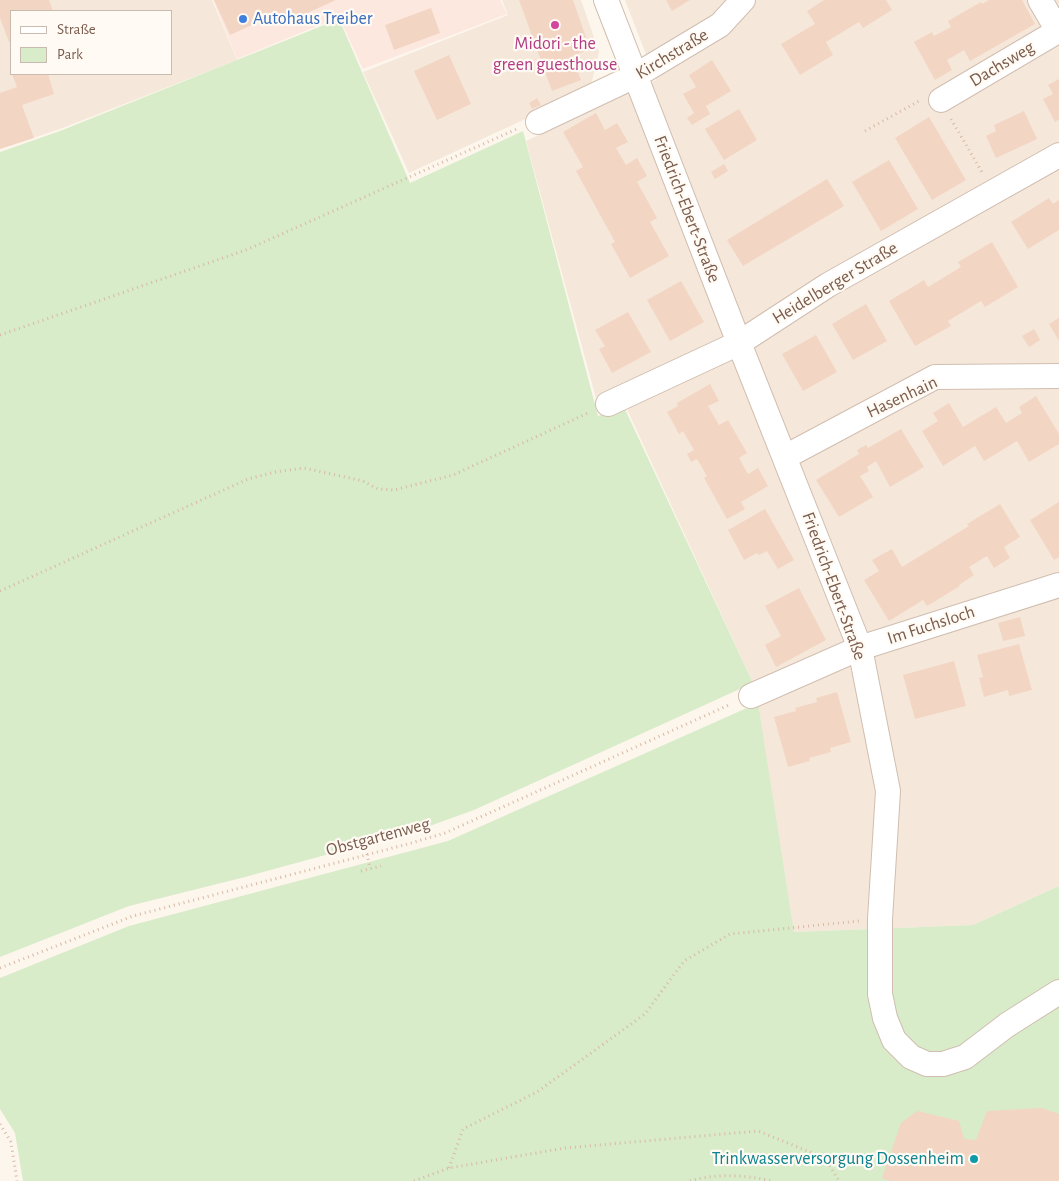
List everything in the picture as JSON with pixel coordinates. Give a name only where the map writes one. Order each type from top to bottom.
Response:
[{"type":"street","name":"Friedrich-Ebert-Straße","points":[[606,0],[860,648],[888,791],[880,919],[880,994],[885,1018],[894,1040],[911,1057],[927,1064],[943,1064],[965,1057],[1007,1025],[1059,992]]},
{"type":"street","name":"Kirchstraße","points":[[538,122],[636,76],[720,25],[743,0]]},
{"type":"street","name":"Dachsweg","points":[[941,100],[1058,31],[1040,0]]},
{"type":"street","name":"Heidelberger Straße","points":[[608,404],[739,343],[828,285],[1059,155]]},
{"type":"street","name":"Hasenhain","points":[[785,457],[935,377],[1059,376]]},
{"type":"street","name":"Im Fuchsloch","points":[[751,696],[860,648],[1059,585]]},
{"type":"path","points":[[865,131],[924,99],[941,100],[972,156]]},
{"type":"path","points":[[0,335],[246,250],[523,126],[538,122]]},
{"type":"path","points":[[0,591],[248,479],[275,472],[304,468],[363,481],[378,489],[394,490],[453,475],[608,404]]},
{"type":"path","name":"Obstgartenweg","points":[[0,968],[133,916],[445,832],[751,696]]},
{"type":"path","points":[[367,854],[370,869]]},
{"type":"path","points":[[361,871],[381,866]]},
{"type":"path","points":[[449,1168],[463,1130],[537,1092],[645,1014],[684,961],[706,947],[730,934],[880,919]]},
{"type":"path","points":[[0,1124],[11,1142],[17,1181]]},
{"type":"path","points":[[414,1181],[449,1168],[565,1148],[758,1130],[825,1158],[839,1181]]},
{"type":"path","points":[[690,1181],[720,1175],[747,1175],[772,1181]]},
{"type":"shaded area","points":[[0,0],[212,0],[237,60],[60,129],[0,149]]},
{"type":"shaded area","points":[[213,0],[500,0],[507,14],[363,69],[339,17],[237,59]]},
{"type":"shaded area","points":[[502,0],[581,0],[599,52],[590,89],[409,173],[363,72],[508,15]]},
{"type":"shaded area","points":[[625,0],[1059,0],[1059,886],[973,925],[794,932],[753,683],[619,392],[597,402],[526,141],[656,80]]},
{"type":"green space","points":[[339,19],[410,183],[523,131],[598,416],[623,405],[753,683],[474,810],[424,828],[245,877],[129,906],[0,957],[0,152],[60,131]]},
{"type":"green space","points":[[758,703],[794,932],[973,925],[1059,886],[1059,1181],[23,1181],[15,1133],[0,1109],[0,978],[129,926],[448,841]]},
{"type":"building","points":[[0,0],[49,0],[53,10],[10,10],[10,42],[0,18]]},
{"type":"building","name":"Autohaus Treiber","points":[[214,0],[336,0],[281,25],[276,14],[230,35]]},
{"type":"building","name":"Midori - the green guesthouse","points":[[519,0],[573,0],[590,49],[572,56],[581,80],[552,91]]},
{"type":"building","points":[[666,0],[690,0],[672,11]]},
{"type":"building","points":[[824,0],[886,0],[892,10],[863,28],[859,22],[826,42],[833,55],[800,75],[781,44],[815,24],[807,11]]},
{"type":"building","points":[[989,0],[1022,0],[1035,24],[970,61],[964,50],[947,60],[952,70],[935,80],[914,42],[932,32],[934,36],[951,27],[948,21],[981,2],[982,4]]},
{"type":"building","points":[[431,8],[440,33],[394,50],[385,25]]},
{"type":"building","points":[[449,55],[471,104],[437,120],[414,71]]},
{"type":"building","points":[[712,60],[731,91],[706,106],[710,114],[692,125],[687,118],[694,113],[683,94],[696,87],[689,75]]},
{"type":"building","points":[[12,75],[48,75],[54,94],[22,105],[34,138],[0,149],[0,93],[17,87]]},
{"type":"building","points":[[1059,79],[1059,119],[1055,122],[1043,99],[1053,94],[1048,85]]},
{"type":"building","points":[[537,98],[541,105],[532,109],[529,103]]},
{"type":"building","points":[[739,109],[757,140],[724,160],[705,129]]},
{"type":"building","points":[[1024,111],[1037,139],[996,158],[986,136],[996,131],[994,125]]},
{"type":"building","points":[[596,113],[605,130],[617,123],[628,142],[616,148],[626,165],[637,158],[647,176],[637,182],[657,218],[650,222],[669,256],[630,278],[611,244],[615,242],[576,171],[583,167],[563,132]]},
{"type":"building","points":[[929,117],[966,180],[932,200],[895,138]]},
{"type":"building","points":[[889,160],[918,209],[881,231],[852,182]]},
{"type":"building","points":[[724,164],[728,171],[715,179],[711,172]]},
{"type":"building","points":[[827,179],[844,206],[743,266],[727,240]]},
{"type":"building","points":[[1049,198],[1053,204],[1059,200],[1059,230],[1028,249],[1011,222]]},
{"type":"building","points":[[992,242],[1018,287],[985,307],[981,301],[948,321],[951,326],[915,346],[889,301],[924,280],[928,287],[961,267],[958,262]]},
{"type":"building","points":[[681,281],[704,322],[670,341],[647,300]]},
{"type":"building","points":[[866,304],[887,341],[853,360],[832,324]]},
{"type":"building","points":[[628,312],[651,352],[612,373],[599,349],[605,346],[595,330]]},
{"type":"building","points":[[1059,318],[1059,341],[1049,324]]},
{"type":"building","points":[[1034,329],[1040,340],[1029,347],[1022,336]]},
{"type":"building","points":[[816,335],[837,372],[803,391],[782,354]]},
{"type":"building","points":[[710,384],[719,401],[708,406],[719,425],[728,420],[747,453],[739,458],[748,474],[758,468],[768,486],[741,502],[745,509],[727,519],[704,478],[707,476],[697,459],[691,462],[687,454],[694,450],[683,431],[679,434],[667,412],[678,406],[677,403]]},
{"type":"building","points":[[1036,396],[1059,434],[1059,444],[1029,462],[1017,441],[984,461],[975,446],[943,466],[922,431],[938,421],[933,413],[949,403],[963,427],[996,407],[1006,423],[1022,413],[1019,407]]},
{"type":"building","points":[[901,429],[924,467],[890,487],[876,461],[867,467],[869,471],[860,476],[873,497],[839,517],[816,480],[859,454],[857,450],[866,445],[868,448]]},
{"type":"building","points":[[1059,502],[1059,557],[1054,560],[1030,520]]},
{"type":"building","points":[[1000,504],[1020,537],[1004,547],[1010,558],[994,568],[987,556],[969,567],[974,575],[960,586],[927,606],[923,600],[889,621],[864,580],[879,571],[872,560],[892,549],[902,567],[969,526],[967,524]]},
{"type":"building","points":[[765,509],[794,560],[778,569],[767,551],[759,555],[757,553],[744,560],[728,530]]},
{"type":"building","points":[[799,588],[826,640],[776,667],[765,645],[781,636],[765,606]]},
{"type":"building","points":[[1020,617],[1025,636],[1003,641],[998,623]]},
{"type":"building","points":[[1019,644],[1032,690],[1009,696],[1008,690],[984,697],[979,678],[983,677],[977,655]]},
{"type":"building","points":[[954,661],[966,706],[915,719],[903,675]]},
{"type":"building","points":[[837,692],[851,742],[830,748],[831,752],[809,758],[810,761],[788,767],[774,717],[796,711],[795,708],[817,702],[816,698]]},
{"type":"building","name":"Trinkwasserversorgung Dossenheim","points":[[1042,1108],[1059,1114],[1059,1181],[890,1181],[882,1178],[901,1123],[917,1111],[959,1121],[964,1139],[976,1140],[987,1111]]},
{"type":"place","name":"Autohaus Treiber","points":[[243,19]]},
{"type":"place","name":"Midori - the green guesthouse","points":[[555,25]]},
{"type":"place","name":"Trinkwasserversorgung Dossenheim","points":[[974,1159]]}]
